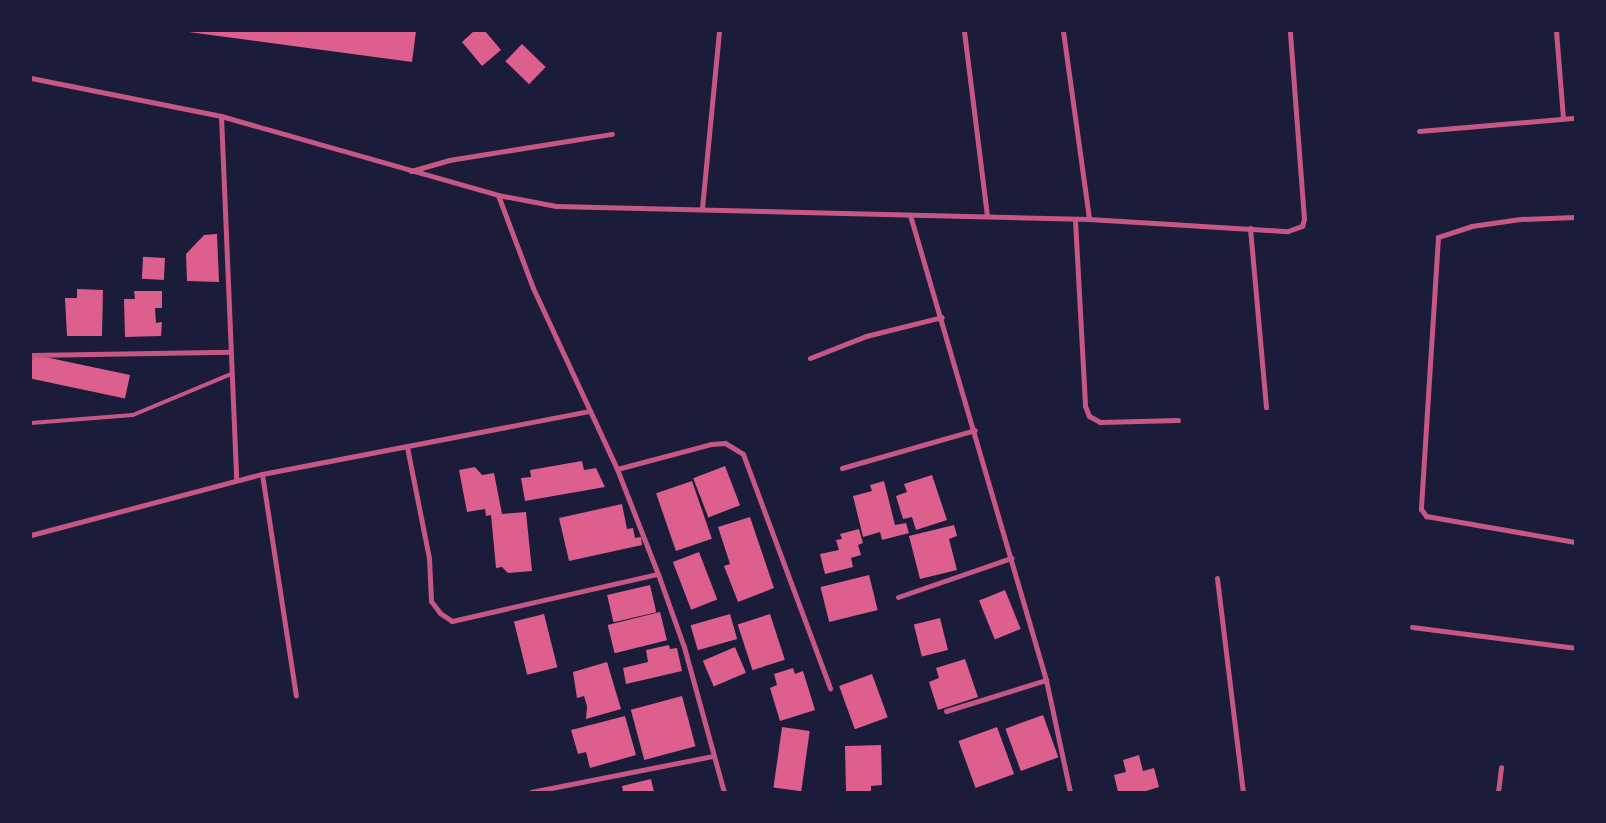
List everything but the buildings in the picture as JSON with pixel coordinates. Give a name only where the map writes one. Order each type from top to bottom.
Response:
[{"type":"street","points":[[702,208],[719,31]]},
{"type":"street","points":[[964,31],[988,216]]},
{"type":"street","points":[[1063,31],[1089,219]]},
{"type":"street","points":[[1556,31],[1563,118]]},
{"type":"street","points":[[31,78],[221,116],[498,196],[556,206],[702,208],[1089,219],[1288,231],[1302,226],[1304,219],[1290,33]]},
{"type":"street","points":[[221,116],[236,480]]},
{"type":"street","points":[[1419,131],[1575,118]]},
{"type":"street","points":[[411,172],[449,160],[612,134]]},
{"type":"street","points":[[498,196],[533,288],[617,469],[658,574],[684,647],[724,792]]},
{"type":"street","points":[[910,215],[942,317],[1046,680],[1070,792]]},
{"type":"street","points":[[1575,217],[1520,219],[1472,226],[1438,237],[1421,509],[1426,516],[1575,542]]},
{"type":"street","points":[[1075,220],[1085,406],[1089,416],[1100,422],[1178,420]]},
{"type":"street","points":[[1250,228],[1266,407]]},
{"type":"street","points":[[810,358],[866,336],[942,317]]},
{"type":"street","points":[[31,355],[230,352]]},
{"type":"street","points":[[31,535],[262,474],[590,411]]},
{"type":"street","points":[[842,468],[975,430]]},
{"type":"street","points":[[617,469],[711,444],[725,443],[743,454],[830,688]]},
{"type":"street","points":[[407,447],[430,558],[431,601],[440,613],[452,621],[658,574]]},
{"type":"street","points":[[262,474],[296,695]]},
{"type":"street","points":[[898,597],[1011,558]]},
{"type":"street","points":[[1217,578],[1243,792]]},
{"type":"street","points":[[1412,627],[1575,648]]},
{"type":"street","points":[[946,711],[1046,680]]},
{"type":"street","points":[[530,792],[713,756]]},
{"type":"street","points":[[1498,792],[1501,767]]},
{"type":"lane","points":[[31,423],[133,415],[231,374]]}]
